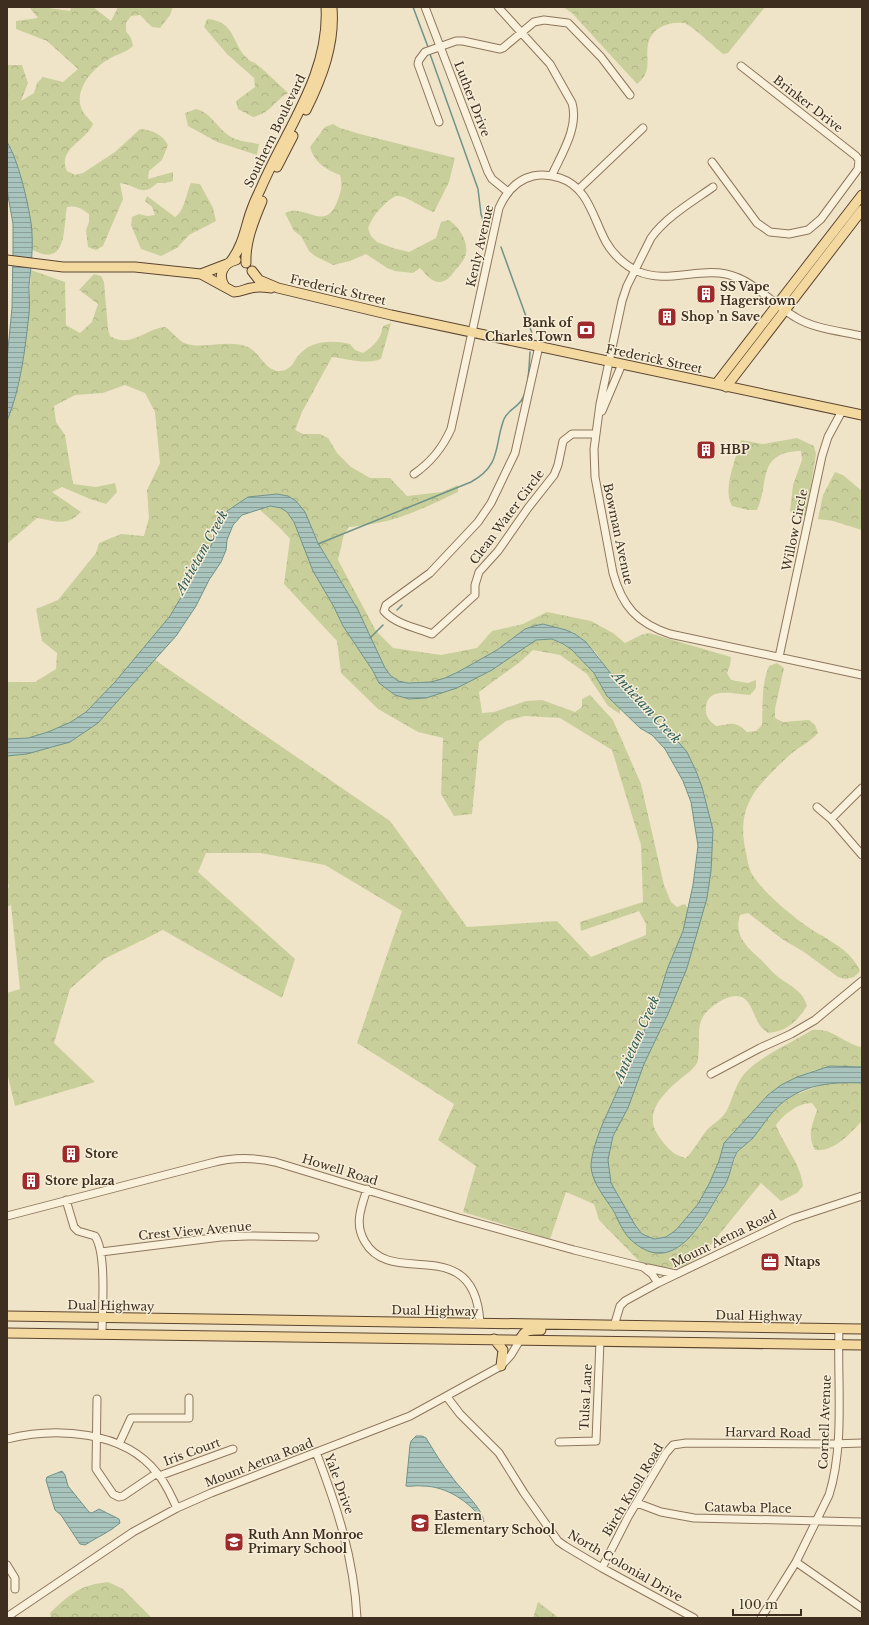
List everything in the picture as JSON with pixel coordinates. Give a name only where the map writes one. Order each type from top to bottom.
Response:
[{"type":"main road","name":"Southern Boulevard","points":[[229,262],[237,253],[251,211],[266,176],[314,80],[323,51],[326,35],[326,7]]},
{"type":"main road","name":"Southern Boulevard","points":[[246,263],[246,250],[268,184],[313,97],[327,60],[332,31],[332,7]]},
{"type":"main road","points":[[726,386],[862,195]]},
{"type":"main road","points":[[716,384],[752,337],[781,307],[862,210]]},
{"type":"main road","points":[[8,260],[41,265],[149,268],[201,274],[213,279],[234,292],[244,290],[252,282],[252,271],[246,263],[236,260],[201,274]]},
{"type":"main road","points":[[225,287],[221,275],[222,271],[229,262]]},
{"type":"main road","name":"Frederick Street","points":[[252,271],[259,280],[278,288]]},
{"type":"main road","name":"Frederick Street","points":[[244,290],[263,287],[278,288],[472,333],[862,415]]},
{"type":"main road","points":[[742,365],[742,359],[755,342],[752,337]]},
{"type":"main road","name":"Dual Highway","points":[[7,1316],[862,1329]]},
{"type":"main road","points":[[388,1338],[400,1333],[474,1334],[479,1331],[480,1323]]},
{"type":"main road","points":[[520,1340],[522,1335],[527,1330],[575,1331],[594,1325]]},
{"type":"main road","points":[[599,1341],[611,1333],[614,1326]]},
{"type":"main road","points":[[626,1326],[626,1341]]},
{"type":"main road","points":[[7,1333],[862,1345]]},
{"type":"main road","points":[[494,1339],[502,1350],[501,1366]]},
{"type":"street","name":"Luther Drive","points":[[425,7],[488,172],[492,179],[508,192]]},
{"type":"street","points":[[498,7],[550,64],[566,91],[574,109],[571,132],[552,175]]},
{"type":"street","points":[[439,122],[418,64],[425,52],[463,41],[500,49],[521,31],[538,20],[563,21],[568,23],[601,57],[630,95]]},
{"type":"street","name":"Brinker Drive","points":[[712,162],[757,223],[770,232],[780,234],[808,230],[815,224],[851,180],[858,169],[859,160],[856,156],[741,66]]},
{"type":"street","points":[[579,189],[643,128]]},
{"type":"street","name":"Kenly Avenue","points":[[414,474],[435,456],[446,440],[451,429],[501,204],[514,185],[529,177],[536,175],[552,175],[562,178],[579,189],[588,204],[606,242],[618,257],[635,270],[662,277],[707,272],[734,276],[752,284],[781,307],[803,321],[862,336]]},
{"type":"street","name":"Bowman Avenue","points":[[713,187],[656,231],[651,238],[623,297],[595,432],[594,449],[595,477],[617,588],[632,612],[643,622],[657,630],[862,675]]},
{"type":"street","name":"Clean Water Circle","points":[[539,346],[515,453],[492,502],[478,522],[430,573],[386,605],[384,611],[398,621],[432,634],[475,595],[475,585],[479,572],[498,551],[528,508],[554,475],[558,465],[563,441],[572,434],[595,432]]},
{"type":"street","points":[[595,432],[622,364]]},
{"type":"street","name":"Willow Circle","points":[[779,657],[822,456],[828,437],[842,411]]},
{"type":"street","points":[[831,819],[862,788]]},
{"type":"street","points":[[817,807],[831,819],[862,855]]},
{"type":"street","points":[[711,1074],[760,1048],[791,1034],[815,1020],[862,981]]},
{"type":"street","name":"Howell Road","points":[[7,1216],[211,1163],[241,1157],[275,1162],[547,1243],[677,1274]]},
{"type":"street","points":[[366,1190],[360,1210],[359,1224],[363,1239],[367,1246],[372,1251],[387,1260],[435,1266],[456,1272],[467,1282],[472,1290],[479,1311],[480,1323]]},
{"type":"street","name":"Mount Aetna Road","points":[[614,1326],[620,1306],[625,1301],[658,1283],[792,1219],[862,1196]]},
{"type":"street","points":[[66,1200],[74,1227],[78,1231],[94,1236],[101,1252],[102,1334]]},
{"type":"street","name":"Crest View Avenue","points":[[101,1252],[222,1237],[248,1236],[315,1238]]},
{"type":"street","points":[[643,1267],[652,1274],[658,1283]]},
{"type":"street","name":"Cornell Avenue","points":[[761,1618],[796,1562],[832,1484],[837,1444],[839,1329]]},
{"type":"street","name":"Mount Aetna Road","points":[[7,1617],[133,1532],[177,1508],[211,1493],[389,1425],[501,1366],[511,1355],[520,1340]]},
{"type":"street","name":"Tulsa Lane","points":[[559,1442],[596,1441],[599,1341]]},
{"type":"street","name":"North Colonial Drive","points":[[446,1396],[460,1414],[498,1453],[558,1541],[602,1568],[694,1618]]},
{"type":"street","points":[[119,1444],[131,1418],[189,1418],[189,1398]]},
{"type":"street","points":[[97,1437],[98,1399]]},
{"type":"street","points":[[7,1439],[35,1433],[97,1437],[119,1444],[141,1458],[158,1474],[177,1508]]},
{"type":"street","name":"Iris Court","points":[[97,1437],[96,1469],[116,1497],[123,1496],[158,1474],[233,1449]]},
{"type":"street","name":"Harvard Road","points":[[673,1445],[686,1443],[862,1443]]},
{"type":"street","name":"Birch Knoll Road","points":[[602,1568],[637,1503],[666,1453],[673,1445]]},
{"type":"street","name":"Yale Drive","points":[[316,1452],[335,1503],[347,1546],[354,1582],[357,1618]]},
{"type":"street","name":"Catawba Place","points":[[637,1503],[661,1512],[694,1518],[862,1522]]},
{"type":"street","points":[[796,1562],[862,1608]]},
{"type":"street","points":[[7,1565],[15,1578],[16,1589]]},
{"type":"green space","points":[[29,7],[42,7],[70,11],[71,7],[93,7],[111,21],[118,7],[173,7],[170,15],[160,28],[152,27],[140,15],[131,16],[126,23],[126,31],[131,38],[133,46],[103,63],[91,74],[82,87],[80,102],[82,110],[93,124],[84,136],[69,151],[65,163],[67,171],[75,175],[83,173],[115,152],[140,129],[149,130],[156,133],[166,141],[168,145],[162,160],[149,171],[148,179],[173,172],[173,181],[157,183],[148,190],[139,189],[120,183],[123,199],[103,246],[96,250],[88,247],[86,230],[89,222],[89,214],[73,206],[67,207],[64,235],[58,250],[52,254],[43,254],[31,249],[31,223],[18,167],[11,148],[7,142],[7,65],[22,65],[28,83],[21,101],[34,93],[37,83],[43,77],[63,82],[78,69],[47,41],[16,29],[16,21],[38,18]]},
{"type":"green space","points":[[563,7],[765,7],[728,53],[723,54],[698,32],[684,23],[671,23],[655,31],[648,44],[647,70],[645,75],[637,84],[572,13]]},
{"type":"green space","points":[[207,19],[223,24],[232,34],[242,53],[250,61],[259,66],[288,93],[264,113],[253,117],[238,109],[236,101],[255,87],[254,78],[227,54],[204,27]]},
{"type":"green space","points":[[196,109],[205,113],[231,137],[242,141],[259,144],[257,155],[217,142],[188,126],[185,113]]},
{"type":"green space","points":[[333,124],[340,128],[360,134],[455,158],[449,182],[434,212],[401,196],[397,196],[393,197],[379,210],[368,228],[371,236],[377,242],[409,252],[436,238],[441,222],[449,220],[458,228],[466,245],[465,257],[451,276],[442,282],[436,282],[428,277],[420,268],[413,273],[395,271],[387,268],[366,254],[350,261],[333,265],[315,256],[309,251],[301,236],[294,231],[285,213],[300,211],[314,215],[327,215],[332,211],[337,202],[341,185],[340,175],[321,165],[314,157],[310,147],[325,127]]},
{"type":"green space","points":[[191,183],[200,184],[213,208],[216,221],[189,235],[177,248],[161,256],[141,249],[131,225],[132,217],[139,214],[147,216],[155,215],[152,207],[145,201],[147,196],[175,217],[181,211]]},
{"type":"green space","points":[[31,270],[65,282],[66,325],[80,333],[92,322],[98,304],[79,290],[94,274],[101,276],[104,282],[108,329],[110,336],[125,340],[132,339],[158,328],[165,327],[181,341],[187,344],[233,344],[248,347],[253,350],[269,367],[273,370],[279,371],[289,368],[302,351],[315,344],[335,342],[350,344],[355,350],[363,353],[376,342],[381,335],[383,326],[391,323],[381,359],[363,362],[332,357],[302,412],[295,430],[303,434],[320,434],[328,438],[337,453],[351,467],[370,478],[390,478],[407,496],[442,492],[458,485],[458,492],[418,510],[387,521],[349,527],[344,534],[338,560],[376,631],[393,648],[441,655],[477,648],[492,631],[523,624],[547,612],[591,621],[613,633],[625,643],[641,635],[649,633],[731,657],[727,673],[731,680],[748,683],[756,680],[756,688],[750,695],[730,693],[717,694],[711,696],[706,708],[707,716],[716,726],[736,724],[747,732],[756,731],[762,725],[764,688],[766,673],[769,666],[777,663],[784,668],[775,709],[775,718],[783,722],[809,720],[815,725],[818,733],[792,753],[769,775],[756,790],[748,804],[744,818],[743,832],[749,865],[757,882],[774,899],[805,925],[844,950],[857,965],[860,971],[854,977],[846,979],[838,977],[804,952],[782,939],[748,913],[740,915],[738,928],[745,944],[777,976],[799,992],[805,1000],[807,1006],[791,1025],[781,1030],[768,1033],[760,1025],[748,1002],[741,997],[728,997],[705,1013],[699,1028],[697,1063],[660,1099],[653,1114],[655,1130],[671,1151],[686,1158],[692,1152],[706,1131],[726,1112],[739,1082],[745,1073],[759,1061],[812,1030],[832,1033],[850,1043],[862,1047],[862,1067],[851,1066],[815,1070],[781,1085],[768,1095],[724,1143],[719,1161],[698,1204],[676,1230],[666,1237],[654,1239],[642,1234],[635,1225],[611,1183],[608,1160],[609,1150],[613,1136],[628,1108],[644,1063],[668,1014],[687,968],[707,898],[711,871],[713,830],[702,787],[638,703],[607,670],[597,654],[586,642],[575,634],[556,627],[525,629],[497,650],[445,678],[431,682],[408,683],[398,681],[390,675],[385,668],[358,610],[318,543],[305,512],[248,497],[227,511],[210,548],[170,616],[115,682],[86,712],[71,722],[48,732],[28,738],[7,739],[7,682],[35,682],[56,669],[57,653],[42,641],[36,609],[58,600],[96,553],[99,543],[121,534],[144,536],[149,518],[147,490],[160,463],[155,412],[145,393],[125,385],[103,393],[75,395],[54,406],[56,422],[65,435],[73,484],[96,487],[115,483],[117,492],[106,504],[62,487],[52,492],[81,512],[70,520],[60,522],[37,518],[7,544],[7,421],[19,383],[23,361],[29,313]]},
{"type":"green space","points":[[797,438],[814,446],[816,454],[806,516],[796,517],[790,511],[793,485],[802,460],[801,451],[787,453],[777,457],[771,463],[767,470],[761,499],[757,510],[748,510],[732,506],[729,499],[729,483],[741,440],[763,444]]},
{"type":"green space","points":[[835,472],[843,475],[862,491],[862,530],[833,521],[818,519],[823,495]]},
{"type":"green space","points":[[270,506],[281,508],[287,512],[294,522],[313,571],[343,626],[373,671],[379,683],[395,695],[409,699],[478,677],[492,670],[536,640],[552,639],[572,650],[594,673],[607,696],[620,708],[620,714],[608,706],[587,674],[560,655],[533,650],[520,662],[479,692],[482,713],[494,712],[526,701],[542,700],[575,712],[582,707],[582,699],[590,695],[613,720],[641,784],[664,885],[671,902],[677,907],[685,904],[689,910],[683,931],[668,967],[657,1002],[597,1138],[591,1167],[594,1177],[625,1232],[650,1251],[665,1253],[672,1251],[683,1244],[702,1223],[727,1182],[737,1153],[752,1139],[768,1117],[779,1106],[792,1096],[823,1084],[839,1082],[862,1083],[862,1121],[841,1141],[829,1148],[815,1150],[811,1140],[812,1126],[817,1110],[812,1103],[807,1103],[792,1110],[776,1125],[796,1163],[802,1178],[803,1186],[797,1193],[781,1201],[761,1183],[705,1252],[683,1267],[675,1268],[658,1267],[641,1263],[599,1220],[594,1204],[566,1192],[550,1239],[463,1212],[476,1166],[438,1140],[454,1104],[357,1043],[402,911],[325,865],[260,853],[206,853],[198,872],[295,959],[282,998],[163,930],[104,959],[70,989],[54,1043],[95,1082],[15,1106],[7,1072],[7,993],[20,989],[11,905],[7,907],[7,889],[9,887],[7,879],[7,756],[27,754],[70,742],[98,723],[144,670],[155,660],[390,821],[467,927],[557,921],[591,957],[646,935],[646,924],[639,911],[581,931],[580,922],[643,902],[641,845],[612,750],[560,718],[525,716],[506,721],[479,742],[472,814],[454,816],[441,794],[443,738],[418,732],[378,709],[341,673],[337,641],[284,584],[290,539],[259,509]]},
{"type":"green space","points":[[108,1582],[123,1589],[152,1618],[51,1618],[50,1613],[76,1592],[90,1585]]},
{"type":"green space","points":[[538,1602],[559,1618],[533,1618]]},
{"type":"water","points":[[7,142],[15,159],[30,214],[32,255],[29,286],[29,311],[24,354],[16,395],[7,421],[7,359],[12,308],[13,224],[7,190]]},
{"type":"water","name":"Antietam Creek","points":[[277,494],[288,496],[296,501],[305,512],[318,543],[358,610],[385,668],[390,675],[398,681],[408,683],[431,682],[445,678],[497,650],[525,629],[543,624],[566,630],[575,634],[586,642],[623,689],[674,737],[687,752],[702,787],[713,830],[711,871],[707,898],[687,968],[668,1014],[644,1064],[628,1108],[613,1136],[608,1160],[611,1183],[635,1225],[642,1234],[654,1239],[666,1237],[676,1230],[698,1204],[719,1161],[724,1143],[768,1095],[781,1085],[797,1077],[830,1066],[862,1067],[862,1083],[835,1083],[808,1088],[792,1096],[780,1105],[770,1115],[753,1138],[737,1152],[726,1183],[701,1224],[681,1245],[670,1251],[658,1253],[644,1249],[630,1239],[596,1184],[592,1173],[591,1162],[601,1128],[657,1002],[668,967],[683,931],[693,885],[698,846],[691,802],[683,781],[665,749],[652,735],[640,728],[607,696],[594,673],[572,650],[552,639],[536,640],[492,670],[457,688],[426,698],[409,699],[395,695],[379,683],[373,671],[343,626],[313,571],[294,522],[287,512],[281,508],[270,506],[242,515],[233,525],[221,562],[209,580],[196,606],[176,636],[98,723],[70,742],[27,754],[7,756],[7,739],[28,738],[48,732],[71,722],[86,712],[115,682],[170,616],[210,548],[227,511],[248,497]]},
{"type":"water","points":[[416,1436],[426,1438],[448,1472],[479,1510],[484,1522],[465,1502],[449,1492],[431,1487],[406,1486],[410,1445],[411,1441]]},
{"type":"water","points":[[62,1471],[65,1475],[68,1486],[89,1512],[92,1513],[99,1509],[119,1519],[120,1523],[85,1545],[80,1544],[61,1515],[55,1510],[46,1480],[47,1477]]},
{"type":"waterway","points":[[413,7],[428,47]]},
{"type":"waterway","points":[[430,54],[478,189],[481,214],[486,229]]},
{"type":"waterway","points":[[501,247],[532,333],[532,338]]},
{"type":"waterway","points":[[318,544],[471,482],[488,469],[495,454],[504,419],[508,413],[521,401],[526,391],[530,352]]},
{"type":"waterway","points":[[397,610],[402,605]]},
{"type":"waterway","points":[[370,638],[383,625]]},
{"type":"place","name":"SS Vape Hagerstown","points":[[706,294]]},
{"type":"place","name":"Shop 'n Save","points":[[667,317]]},
{"type":"place","name":"Bank of Charles Town","points":[[586,330]]},
{"type":"place","name":"HBP","points":[[706,450]]},
{"type":"place","name":"Store","points":[[71,1154]]},
{"type":"place","name":"Store plaza","points":[[31,1181]]},
{"type":"place","name":"Ntaps","points":[[770,1262]]},
{"type":"place","name":"Eastern Elementary School","points":[[420,1523]]},
{"type":"place","name":"Ruth Ann Monroe Primary School","points":[[234,1542]]}]
